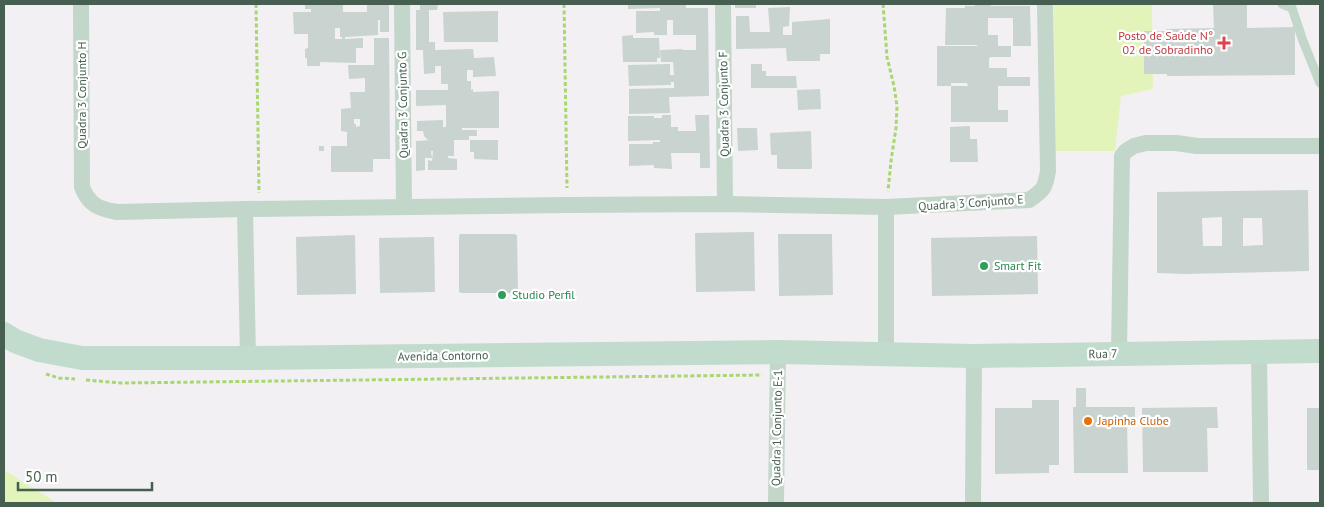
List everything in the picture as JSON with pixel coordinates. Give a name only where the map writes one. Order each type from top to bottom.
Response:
[{"type":"main road","name":"Avenida Contorno","points":[[4,334],[15,342],[39,350],[82,358],[778,352],[886,354]]},
{"type":"main road","name":"Rua 7","points":[[886,354],[974,356],[1320,351]]},
{"type":"street","name":"Quadra 3 Conjunto H","points":[[81,4],[82,187]]},
{"type":"street","name":"Quadra 3 Conjunto G","points":[[402,4],[404,207]]},
{"type":"street","name":"Quadra 3 Conjunto F","points":[[723,4],[725,204]]},
{"type":"street","name":"Quadra 3 Conjunto E","points":[[82,187],[84,194],[96,207],[117,212],[725,204],[886,208],[1029,200],[1040,192],[1045,184],[1048,171],[1045,4]]},
{"type":"street","points":[[1119,354],[1122,156],[1126,151],[1146,142],[1197,146],[1320,146]]},
{"type":"street","points":[[886,208],[886,354]]},
{"type":"street","points":[[248,358],[252,209]]},
{"type":"street","name":"Quadra 1 Conjunto E-1","points":[[776,503],[778,352]]},
{"type":"street","points":[[1259,352],[1261,503]]},
{"type":"street","points":[[973,503],[974,356]]},
{"type":"lane","points":[[1282,4],[1292,8],[1320,83]]},
{"type":"path","points":[[252,209],[256,4]]},
{"type":"path","points":[[564,4],[567,205]]},
{"type":"path","points":[[883,4],[887,56],[897,106],[886,208]]},
{"type":"green space","points":[[1054,4],[1152,4],[1153,89],[1121,96],[1115,151],[1055,151]]},
{"type":"green space","points":[[4,470],[57,503],[4,503]]},
{"type":"building","points":[[305,4],[343,4],[343,12],[367,12],[367,4],[389,4],[389,32],[380,32],[380,20],[378,20],[378,35],[345,37],[345,39],[363,38],[363,48],[356,48],[356,63],[320,62],[320,66],[307,66],[305,49],[308,48],[308,34],[294,34],[293,12],[311,12],[311,9],[305,9]],"holes":[[[335,28],[340,28],[340,37],[342,39],[335,39]]]},
{"type":"building","points":[[420,4],[438,4],[437,10],[429,10],[429,42],[435,42],[435,50],[473,49],[474,58],[494,57],[496,76],[473,77],[473,70],[467,70],[467,81],[471,81],[471,90],[473,89],[473,92],[499,91],[499,128],[462,128],[462,130],[477,130],[477,136],[469,136],[469,140],[454,140],[454,156],[448,156],[448,158],[457,159],[457,170],[428,170],[428,160],[432,161],[433,151],[431,151],[432,158],[425,158],[425,170],[416,171],[416,141],[431,140],[424,136],[423,131],[417,131],[417,121],[443,120],[443,127],[446,127],[446,105],[416,106],[416,90],[448,90],[448,84],[441,84],[441,66],[435,66],[435,73],[424,74],[423,50],[416,50],[416,10],[420,10]]},
{"type":"building","points":[[628,4],[686,4],[686,8],[708,8],[709,96],[669,97],[670,113],[629,114],[629,89],[674,88],[674,82],[671,82],[671,85],[629,86],[628,65],[670,64],[670,75],[674,75],[673,62],[661,62],[660,50],[696,50],[696,35],[673,35],[673,20],[667,20],[667,35],[654,35],[654,32],[636,33],[636,11],[660,11],[660,8],[628,9]]},
{"type":"building","points":[[735,4],[756,4],[756,8],[735,8]]},
{"type":"building","points":[[975,4],[991,4],[991,6],[1030,6],[1031,46],[1013,46],[1013,18],[988,18],[988,35],[998,35],[998,46],[1011,46],[1011,57],[990,57],[989,68],[1007,68],[1007,77],[1030,77],[1030,86],[998,86],[998,110],[1008,110],[1008,122],[951,122],[951,86],[937,86],[937,46],[977,46],[945,45],[946,8],[975,6]],"holes":[[[951,83],[967,83],[968,86],[951,86]]]},
{"type":"building","points":[[1213,4],[1247,4],[1247,28],[1295,27],[1295,75],[1167,76],[1167,74],[1144,74],[1144,31],[1214,28]]},
{"type":"building","points":[[790,7],[789,26],[783,27],[783,35],[792,35],[792,22],[830,19],[830,54],[820,54],[820,61],[787,61],[786,48],[736,49],[736,16],[749,16],[750,32],[770,32],[768,8]]},
{"type":"building","points":[[498,11],[498,42],[444,42],[443,12]]},
{"type":"building","points":[[633,35],[633,38],[659,38],[660,58],[657,58],[657,62],[623,62],[622,36]]},
{"type":"building","points":[[374,38],[389,38],[390,159],[373,159],[373,172],[331,172],[331,146],[347,146],[347,132],[341,131],[341,109],[351,108],[350,92],[365,92],[365,78],[349,79],[348,65],[374,65]],"holes":[[[354,119],[360,119],[360,126],[356,127]]]},
{"type":"building","points":[[751,64],[762,64],[762,71],[766,71],[766,76],[796,76],[797,88],[751,88]]},
{"type":"building","points":[[820,89],[821,109],[798,110],[797,90]]},
{"type":"building","points":[[662,115],[671,115],[671,127],[678,127],[678,131],[696,131],[695,115],[709,115],[710,168],[700,168],[700,153],[671,153],[672,169],[654,168],[654,165],[629,166],[629,144],[653,144],[653,142],[660,142],[660,140],[628,141],[628,116],[654,116],[654,118],[662,118]]},
{"type":"building","points":[[970,126],[970,139],[977,139],[978,162],[950,162],[950,127]]},
{"type":"building","points":[[737,128],[757,128],[758,150],[738,151]]},
{"type":"building","points":[[811,131],[812,168],[777,168],[777,155],[771,155],[770,133]]},
{"type":"building","points":[[470,140],[498,140],[498,160],[474,159],[474,152],[470,152]]},
{"type":"building","points":[[319,146],[324,146],[324,151],[319,151]]},
{"type":"building","points":[[1308,190],[1309,271],[1157,273],[1157,192]],"holes":[[[1222,217],[1222,246],[1203,246],[1202,218]],[[1243,218],[1262,218],[1263,245],[1243,246]]]},
{"type":"building","points":[[754,232],[755,291],[696,292],[695,233]]},
{"type":"building","points":[[460,234],[517,235],[518,291],[516,293],[459,292]]},
{"type":"building","points":[[778,234],[832,234],[833,295],[779,296]]},
{"type":"building","points":[[355,235],[356,294],[297,295],[296,237]]},
{"type":"building","name":"Smart Fit","points":[[1037,236],[1038,294],[932,296],[931,238]]},
{"type":"building","points":[[434,237],[435,292],[380,293],[379,238]]},
{"type":"building","points":[[1076,388],[1086,388],[1086,407],[1135,407],[1135,419],[1127,419],[1128,473],[1074,473],[1073,407],[1076,407]]},
{"type":"building","points":[[1032,400],[1059,400],[1059,465],[1049,465],[1049,473],[995,474],[995,408],[1032,408]]},
{"type":"building","points":[[1217,407],[1218,428],[1207,428],[1208,472],[1143,472],[1142,408]]},
{"type":"building","points":[[1307,408],[1320,408],[1320,470],[1307,470]]},
{"type":"place","name":"Posto de Saúde N° 02 de Sobradinho","points":[[1224,43]]},
{"type":"place","name":"Smart Fit","points":[[984,266]]},
{"type":"place","name":"Studio Perfil","points":[[502,295]]},
{"type":"place","name":"Japinha Clube","points":[[1088,421]]}]
